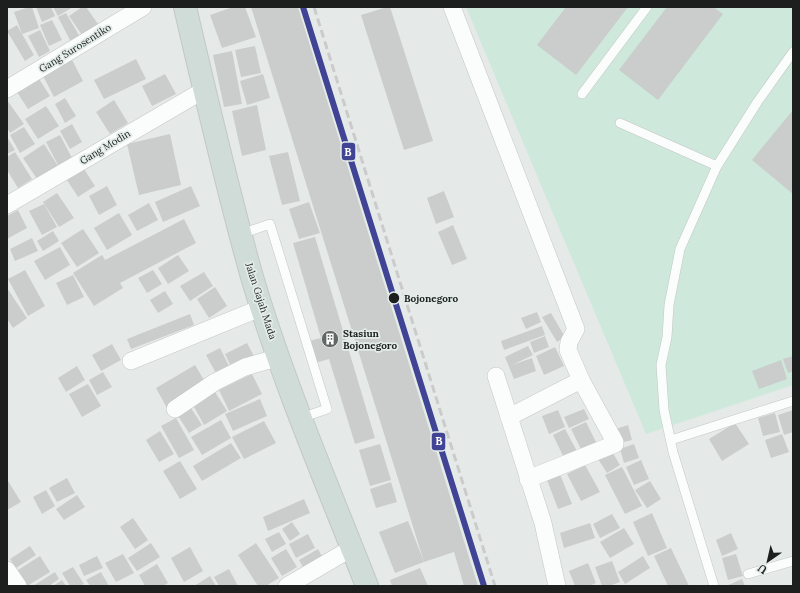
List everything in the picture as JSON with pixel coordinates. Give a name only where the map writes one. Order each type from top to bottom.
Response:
[{"type":"highway","name":"Jalan Gajah Mada","points":[[185,7],[204,90],[241,234],[263,307],[301,418],[367,586]]},
{"type":"street","name":"Gang Surosentiko","points":[[7,89],[143,7]]},
{"type":"street","points":[[452,7],[576,329],[569,342],[568,350],[581,380],[614,439],[614,444],[528,479]]},
{"type":"street","name":"Gang Modin","points":[[7,205],[204,90]]},
{"type":"street","points":[[131,361],[263,307]]},
{"type":"street","points":[[175,409],[215,382],[245,367],[280,357]]},
{"type":"street","points":[[496,376],[543,523],[557,586]]},
{"type":"street","points":[[509,418],[581,380]]},
{"type":"street","points":[[287,586],[352,548]]},
{"type":"street","points":[[7,570],[18,586]]},
{"type":"lane","points":[[582,94],[647,7]]},
{"type":"lane","points":[[714,586],[671,440],[664,410],[661,365],[667,337],[669,305],[680,249],[717,166],[758,101],[793,52]]},
{"type":"lane","points":[[620,123],[717,166]]},
{"type":"lane","points":[[241,234],[270,224],[327,409],[301,418]]},
{"type":"lane","points":[[671,440],[793,400]]},
{"type":"lane","points":[[748,574],[793,561]]},
{"type":"green space","points":[[466,7],[793,7],[793,385],[646,434]]},
{"type":"building","points":[[32,7],[39,28],[22,34],[14,12]]},
{"type":"building","points":[[36,7],[51,7],[55,16],[42,22]]},
{"type":"building","points":[[53,7],[73,7],[58,16]]},
{"type":"building","points":[[82,7],[86,7],[98,24],[82,35],[69,16]]},
{"type":"building","points":[[233,7],[245,7],[256,37],[222,48],[210,15]]},
{"type":"building","points":[[251,7],[298,7],[478,586],[464,586],[454,552],[424,562]]},
{"type":"building","points":[[390,7],[433,141],[404,150],[361,15]]},
{"type":"building","points":[[566,7],[628,7],[576,75],[537,45]]},
{"type":"building","points":[[667,7],[713,7],[723,14],[658,100],[619,70]]},
{"type":"building","points":[[66,13],[80,37],[71,42],[58,17]]},
{"type":"building","points":[[52,20],[62,40],[49,46],[40,25]]},
{"type":"building","points":[[17,25],[34,55],[25,61],[7,31]]},
{"type":"building","points":[[40,30],[50,51],[39,57],[28,36]]},
{"type":"building","points":[[255,46],[261,73],[241,77],[235,50]]},
{"type":"building","points":[[232,51],[242,104],[224,107],[213,55]]},
{"type":"building","points":[[70,56],[83,81],[54,97],[41,72]]},
{"type":"building","points":[[136,59],[146,79],[104,99],[94,80]]},
{"type":"building","points":[[165,74],[176,94],[152,106],[142,86]]},
{"type":"building","points":[[263,74],[270,98],[247,105],[240,81]]},
{"type":"building","points":[[39,79],[50,96],[28,109],[17,92]]},
{"type":"building","points":[[65,98],[76,116],[65,123],[55,104]]},
{"type":"building","points":[[7,100],[24,124],[10,133],[7,128]]},
{"type":"building","points":[[114,100],[128,123],[110,134],[96,112]]},
{"type":"building","points":[[257,105],[266,150],[242,156],[232,111]]},
{"type":"building","points":[[46,106],[59,126],[38,139],[25,119]]},
{"type":"building","points":[[793,110],[793,194],[752,160]]},
{"type":"building","points":[[72,124],[82,142],[70,149],[60,131]]},
{"type":"building","points":[[24,127],[35,144],[20,153],[10,135]]},
{"type":"building","points":[[170,134],[181,185],[139,195],[127,144]]},
{"type":"building","points":[[60,135],[72,158],[58,165],[46,142]]},
{"type":"building","points":[[7,137],[15,150],[7,154]]},
{"type":"building","points":[[44,144],[58,166],[37,179],[23,158]]},
{"type":"building","points":[[15,152],[32,179],[18,188],[7,170],[7,157]]},
{"type":"building","points":[[288,152],[300,201],[282,205],[269,156]]},
{"type":"building","points":[[84,169],[95,186],[78,197],[67,180]]},
{"type":"building","points":[[107,186],[117,205],[99,215],[89,196]]},
{"type":"building","points":[[191,186],[200,206],[163,222],[155,202]]},
{"type":"building","points":[[444,191],[454,217],[436,224],[427,198]]},
{"type":"building","points":[[57,193],[74,218],[59,227],[43,202]]},
{"type":"building","points":[[309,202],[320,233],[299,239],[289,209]]},
{"type":"building","points":[[149,203],[158,220],[137,231],[128,215]]},
{"type":"building","points":[[44,204],[57,227],[42,235],[29,211]]},
{"type":"building","points":[[18,210],[27,228],[7,239],[7,216]]},
{"type":"building","points":[[119,213],[132,235],[107,250],[94,228]]},
{"type":"building","points":[[184,219],[196,243],[120,283],[123,288],[94,306],[73,273],[102,255],[105,260]]},
{"type":"building","points":[[453,225],[467,259],[452,265],[438,232]]},
{"type":"building","points":[[83,229],[99,253],[77,267],[61,243]]},
{"type":"building","points":[[53,231],[59,241],[43,251],[37,241]]},
{"type":"building","name":"Stasiun Bojonegoro","points":[[315,237],[375,438],[355,444],[329,359],[315,363],[309,341],[321,338],[293,243]]},
{"type":"building","points":[[32,238],[38,251],[15,261],[10,249]]},
{"type":"building","points":[[60,247],[70,265],[45,280],[34,261]]},
{"type":"building","points":[[178,255],[189,271],[168,284],[158,268]]},
{"type":"building","points":[[25,270],[45,306],[28,316],[8,279]]},
{"type":"building","points":[[153,270],[162,284],[147,293],[138,278]]},
{"type":"building","points":[[204,272],[213,286],[190,301],[180,286]]},
{"type":"building","points":[[73,275],[84,297],[67,305],[56,283]]},
{"type":"building","points":[[215,287],[227,306],[209,318],[197,299]]},
{"type":"building","points":[[7,288],[27,318],[13,328],[7,319]]},
{"type":"building","points":[[165,291],[173,304],[158,313],[150,300]]},
{"type":"building","points":[[537,312],[541,322],[526,329],[521,318]]},
{"type":"building","points":[[551,313],[565,337],[557,342],[542,317]]},
{"type":"building","points":[[190,314],[194,325],[131,349],[127,339]]},
{"type":"building","points":[[542,326],[545,335],[504,350],[501,341]]},
{"type":"building","points":[[545,336],[549,347],[534,353],[530,342]]},
{"type":"building","points":[[247,343],[255,358],[232,369],[225,354]]},
{"type":"building","points":[[112,344],[121,360],[101,371],[92,355]]},
{"type":"building","points":[[528,346],[533,355],[512,365],[532,358],[536,371],[514,379],[505,357]]},
{"type":"building","points":[[555,347],[564,366],[544,375],[536,356]]},
{"type":"building","points":[[220,348],[230,368],[217,375],[206,355]]},
{"type":"building","points":[[793,356],[793,371],[788,373],[783,359]]},
{"type":"building","points":[[781,360],[787,379],[759,389],[752,371]]},
{"type":"building","points":[[195,365],[207,385],[167,408],[156,388]]},
{"type":"building","points":[[77,366],[85,380],[66,392],[58,378]]},
{"type":"building","points":[[103,372],[112,387],[97,395],[89,380]]},
{"type":"building","points":[[252,374],[262,394],[229,411],[219,390]]},
{"type":"building","points":[[88,384],[101,406],[82,417],[69,394]]},
{"type":"building","points":[[215,392],[227,411],[204,425],[193,405]]},
{"type":"building","points":[[260,399],[267,416],[233,431],[225,414]]},
{"type":"building","points":[[191,408],[202,425],[189,433],[178,416]]},
{"type":"building","points":[[584,409],[589,419],[569,428],[564,417]]},
{"type":"building","points":[[558,410],[565,427],[549,434],[542,416]]},
{"type":"building","points":[[793,410],[793,432],[784,435],[778,415]]},
{"type":"building","points":[[775,413],[780,432],[763,436],[758,418]]},
{"type":"building","points":[[176,418],[194,450],[179,458],[161,426]]},
{"type":"building","points":[[221,420],[231,438],[202,455],[191,437]]},
{"type":"building","points":[[264,421],[276,443],[244,459],[232,437]]},
{"type":"building","points":[[586,422],[598,446],[583,453],[571,429]]},
{"type":"building","points":[[735,423],[749,444],[722,461],[709,439]]},
{"type":"building","points":[[628,425],[632,440],[620,443],[616,429]]},
{"type":"building","points":[[565,429],[578,453],[565,460],[553,435]]},
{"type":"building","points":[[160,431],[174,454],[159,462],[146,440]]},
{"type":"building","points":[[782,434],[789,452],[771,458],[765,440]]},
{"type":"building","points":[[231,443],[241,458],[202,481],[193,466]]},
{"type":"building","points":[[380,444],[391,480],[370,486],[359,450]]},
{"type":"building","points":[[634,444],[639,458],[624,463],[620,449]]},
{"type":"building","points":[[610,448],[620,465],[607,473],[596,456]]},
{"type":"building","points":[[641,460],[649,479],[634,485],[626,467]]},
{"type":"building","points":[[180,461],[197,489],[180,499],[163,471]]},
{"type":"building","points":[[585,465],[600,492],[581,501],[567,474]]},
{"type":"building","points":[[622,467],[642,506],[625,514],[605,475]]},
{"type":"building","points":[[559,472],[572,504],[558,509],[546,477]]},
{"type":"building","points":[[67,478],[75,493],[57,502],[49,488]]},
{"type":"building","points":[[8,481],[21,502],[7,510],[7,482]]},
{"type":"building","points":[[650,481],[661,499],[647,508],[635,490]]},
{"type":"building","points":[[391,482],[397,502],[376,508],[370,489]]},
{"type":"building","points":[[46,490],[55,506],[42,514],[33,497]]},
{"type":"building","points":[[77,495],[85,507],[64,520],[56,509]]},
{"type":"building","points":[[304,499],[310,513],[268,531],[263,517]]},
{"type":"building","points":[[652,513],[667,548],[648,556],[633,522]]},
{"type":"building","points":[[612,514],[620,528],[600,538],[593,524]]},
{"type":"building","points":[[133,518],[148,540],[135,549],[120,527]]},
{"type":"building","points":[[408,521],[424,562],[395,573],[379,532]]},
{"type":"building","points":[[292,522],[300,534],[290,541],[282,529]]},
{"type":"building","points":[[590,523],[595,538],[564,548],[560,533]]},
{"type":"building","points":[[624,528],[634,544],[610,558],[600,542]]},
{"type":"building","points":[[279,532],[286,544],[272,552],[265,539]]},
{"type":"building","points":[[731,533],[738,549],[722,556],[716,540]]},
{"type":"building","points":[[308,534],[315,548],[296,558],[289,544]]},
{"type":"building","points":[[151,543],[160,557],[137,571],[128,558]]},
{"type":"building","points":[[256,543],[279,578],[266,586],[258,586],[238,555]]},
{"type":"building","points":[[30,546],[36,555],[16,568],[10,559]]},
{"type":"building","points":[[190,547],[203,571],[184,582],[171,558]]},
{"type":"building","points":[[671,548],[689,586],[668,586],[654,556]]},
{"type":"building","points":[[286,549],[297,567],[282,576],[271,558]]},
{"type":"building","points":[[318,549],[323,558],[304,569],[299,560]]},
{"type":"building","points":[[123,554],[134,573],[116,582],[105,563]]},
{"type":"building","points":[[736,554],[743,576],[728,580],[722,558]]},
{"type":"building","points":[[40,556],[50,572],[27,586],[18,570]]},
{"type":"building","points":[[97,556],[103,568],[84,576],[79,565]]},
{"type":"building","points":[[643,556],[650,568],[625,584],[618,572]]},
{"type":"building","points":[[612,561],[620,582],[609,586],[602,586],[595,567]]},
{"type":"building","points":[[588,563],[596,583],[589,586],[575,586],[569,571]]},
{"type":"building","points":[[157,564],[168,583],[163,586],[145,586],[139,575]]},
{"type":"building","points":[[73,567],[84,584],[81,586],[70,586],[62,573]]},
{"type":"building","points":[[420,568],[428,586],[392,586],[390,580]]},
{"type":"building","points":[[229,569],[238,586],[219,586],[214,577]]},
{"type":"building","points":[[55,572],[59,579],[49,586],[33,586]]},
{"type":"building","points":[[101,572],[109,586],[90,586],[86,580]]},
{"type":"building","points":[[210,576],[216,586],[194,586]]},
{"type":"building","points":[[742,579],[745,586],[726,586]]},
{"type":"building","points":[[62,580],[66,586],[53,586]]},
{"type":"railway","points":[[314,7],[495,586]]},
{"type":"transit line","name":"B","points":[[303,7],[484,586]]},
{"type":"place","name":"Bojonegoro","points":[[394,298]]},
{"type":"place","name":"Stasiun Bojonegoro","points":[[330,339]]}]
